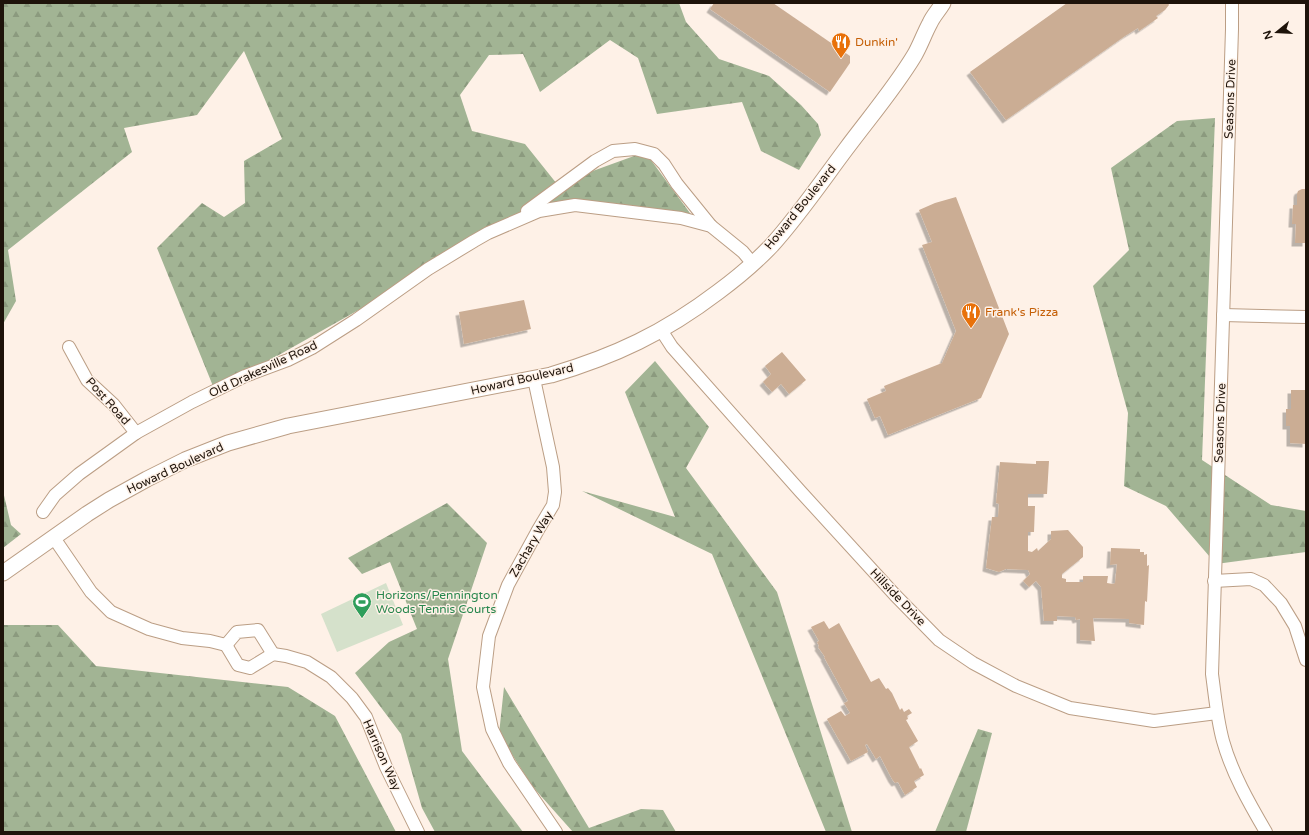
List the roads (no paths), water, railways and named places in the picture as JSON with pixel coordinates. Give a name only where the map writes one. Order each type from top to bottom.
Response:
[{"type":"main road","name":"Howard Boulevard","points":[[3,573],[87,514],[147,479],[186,460],[228,444],[288,426],[550,375],[588,364],[620,351],[661,330],[702,304],[738,276],[772,245],[874,114],[914,55],[930,21],[943,3]]},
{"type":"street","name":"Seasons Drive","points":[[1232,3],[1212,674],[1217,713],[1223,741],[1234,771],[1266,832]]},
{"type":"street","name":"Old Drakesville Road","points":[[511,223],[595,161],[613,151],[635,149],[654,154],[664,164],[677,184],[711,226],[743,252],[752,264]]},
{"type":"street","name":"Old Drakesville Road","points":[[43,512],[55,495],[79,474],[136,434],[199,398],[245,376],[288,360],[312,348],[356,320],[428,269],[474,241],[539,211],[575,205],[681,218],[711,226]]},
{"type":"street","points":[[1223,315],[1306,317]]},
{"type":"street","name":"Hillside Drive","points":[[661,330],[672,348],[805,497],[895,595],[939,640],[973,663],[1016,686],[1070,708],[1154,721],[1217,713]]},
{"type":"street","name":"Post Road","points":[[69,347],[87,380],[114,405],[136,434]]},
{"type":"street","name":"Zachary Way","points":[[534,379],[553,467],[555,492],[554,504],[508,585],[489,636],[483,687],[492,729],[509,763],[556,832]]},
{"type":"street","points":[[54,538],[91,592],[111,612],[149,629],[182,638],[210,641],[226,645],[238,665],[250,668],[273,654],[258,630],[237,632],[226,645]]},
{"type":"street","points":[[1214,581],[1251,579],[1264,585],[1281,603],[1294,626],[1306,660]]},
{"type":"street","name":"Harrison Way","points":[[273,654],[307,662],[331,677],[352,698],[366,717],[386,767],[418,832]]},
{"type":"place","name":"Dunkin'","points":[[841,59]]},
{"type":"place","name":"Frank's Pizza","points":[[971,329]]},
{"type":"place","name":"Horizons/Pennington Woods Tennis Courts","points":[[362,619]]}]
